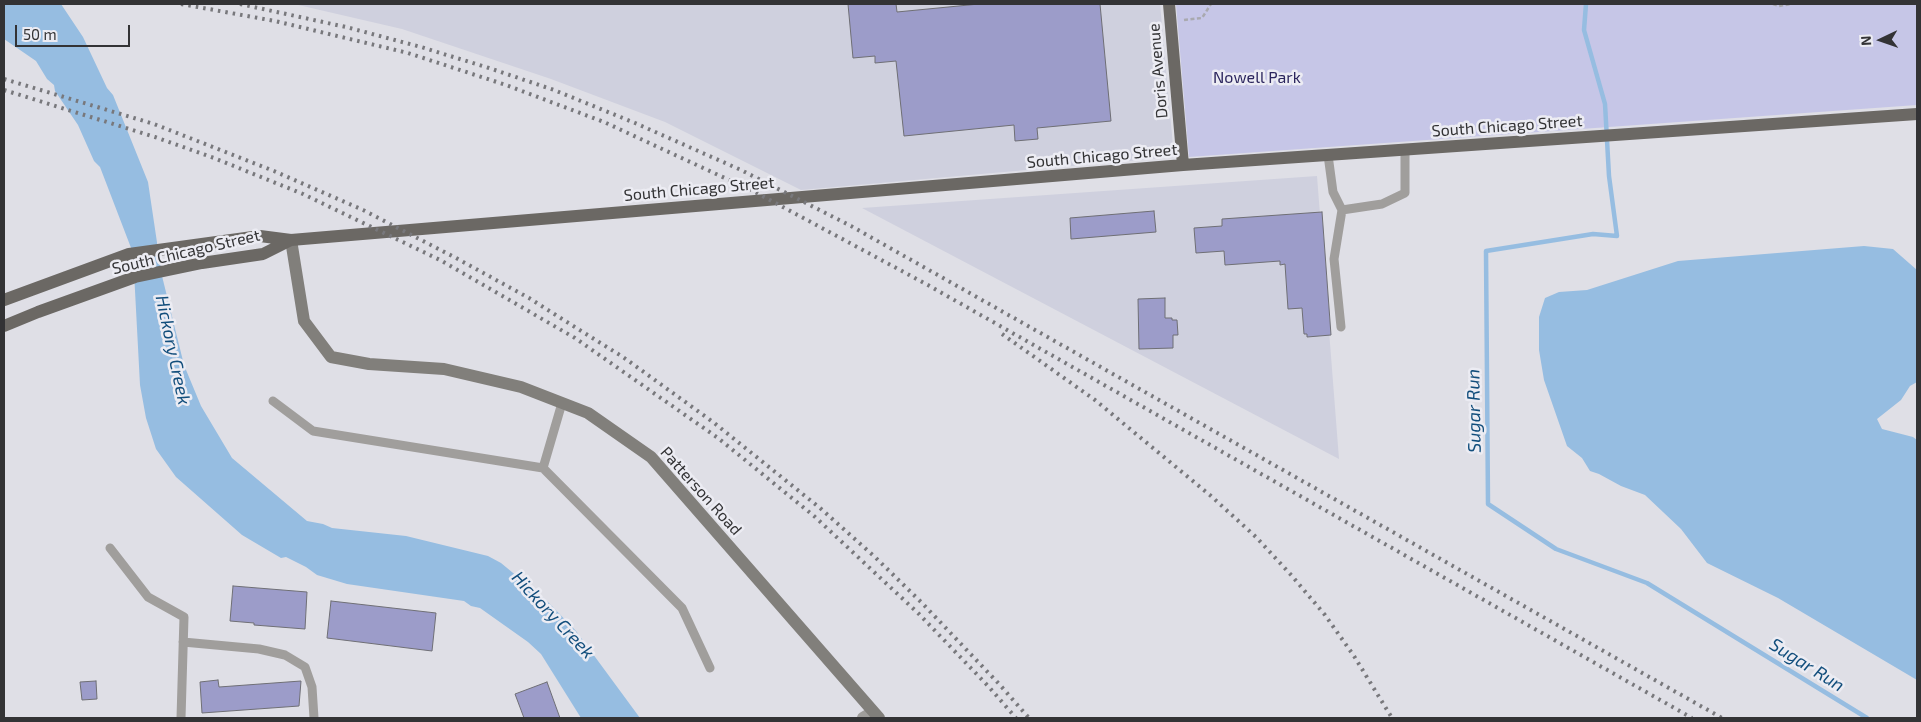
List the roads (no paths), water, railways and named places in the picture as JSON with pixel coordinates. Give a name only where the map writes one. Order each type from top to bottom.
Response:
[{"type":"main road","name":"Doris Avenue","points":[[1168,4],[1183,165]]},
{"type":"main road","name":"South Chicago Street","points":[[4,300],[129,254],[260,236],[291,240],[1183,165],[1917,114]]},
{"type":"main road","name":"South Chicago Street","points":[[4,326],[135,277],[202,262],[263,254],[291,240]]},
{"type":"street","name":"Patterson Road","points":[[291,240],[304,321],[331,357],[369,364],[444,369],[521,387],[588,413],[651,457],[872,716]]},
{"type":"lane","points":[[1342,210],[1382,204],[1405,193],[1405,150]]},
{"type":"lane","points":[[1328,155],[1333,192],[1342,210],[1334,259],[1340,327]]},
{"type":"lane","points":[[273,401],[313,431],[543,468],[682,608],[710,668]]},
{"type":"lane","points":[[543,468],[562,403]]},
{"type":"lane","points":[[110,548],[148,597],[184,618],[181,718]]},
{"type":"lane","points":[[183,642],[259,649],[286,654],[305,667],[312,687],[314,718]]},
{"type":"water","name":"Hickory Creek","points":[[4,4],[61,4],[83,37],[107,88],[113,95],[148,182],[162,276],[184,365],[201,406],[232,458],[307,521],[332,528],[406,536],[488,556],[501,563],[547,601],[576,631],[640,718],[581,718],[541,654],[528,642],[480,608],[471,606],[464,601],[347,584],[317,575],[286,557],[281,558],[242,535],[176,477],[156,449],[146,418],[140,385],[133,253],[100,167],[94,161],[78,125],[55,91],[54,85],[47,79],[36,61],[4,39]]},
{"type":"water","points":[[1864,246],[1893,249],[1917,270],[1917,382],[1910,386],[1901,400],[1877,419],[1882,429],[1913,437],[1917,440],[1917,680],[1778,598],[1707,563],[1681,529],[1645,495],[1590,471],[1582,458],[1567,446],[1544,380],[1539,350],[1539,317],[1545,298],[1559,292],[1587,290],[1678,261]]},
{"type":"waterway","name":"Sugar Run","points":[[1586,4],[1584,30],[1605,104],[1609,176],[1617,236],[1593,234],[1486,251],[1488,504],[1556,549],[1647,583],[1867,718]]},
{"type":"railway","points":[[181,4],[275,21],[408,53],[506,85],[604,122],[755,192],[926,284],[1692,718]]},
{"type":"railway","points":[[240,4],[346,27],[489,68],[554,90],[635,123],[741,170],[851,226],[1722,718]]},
{"type":"railway","points":[[4,79],[154,124],[274,171],[363,210],[529,298],[623,357],[713,422],[820,508],[875,557],[923,604],[1029,718]]},
{"type":"railway","points":[[4,90],[155,137],[214,158],[303,194],[440,260],[575,338],[718,438],[814,516],[919,614],[1016,718]]},
{"type":"railway","points":[[1002,334],[1095,400],[1211,496],[1256,537],[1325,615],[1354,656],[1392,718]]},
{"type":"park label","name":"Nowell Park","points":[[1257,78]]}]
